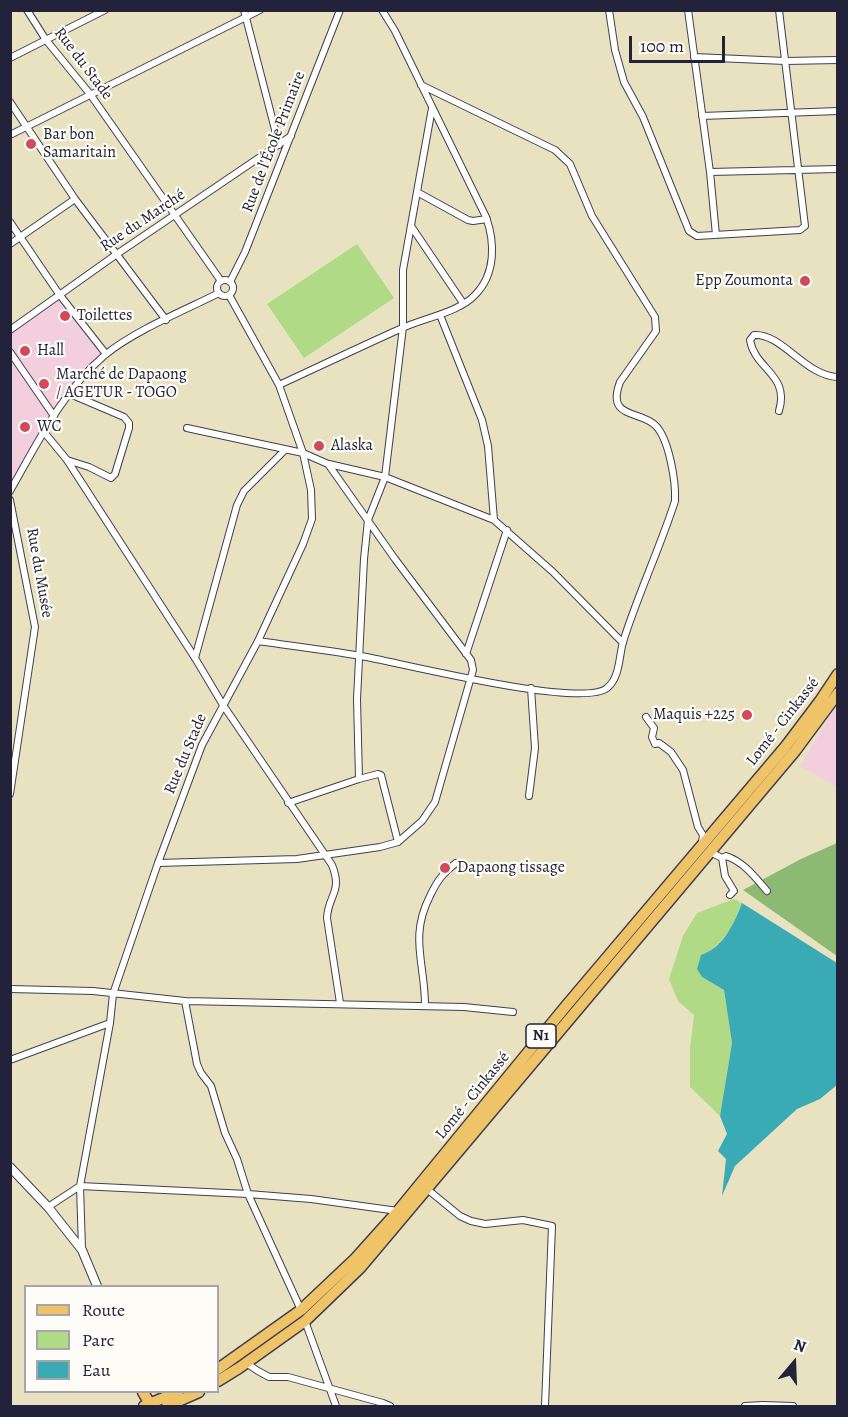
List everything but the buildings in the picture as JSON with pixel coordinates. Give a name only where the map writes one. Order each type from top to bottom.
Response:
[{"type":"main road","name":"Lomé - Cinkassé","points":[[401,1213],[427,1189],[706,848],[804,723],[837,674]]},
{"type":"main road","name":"Lomé - Cinkassé","points":[[219,1380],[246,1363],[360,1268],[559,1015],[812,730],[837,693]]},
{"type":"main road","name":"Lomé - Cinkassé","points":[[219,1368],[303,1315]]},
{"type":"main road","points":[[147,1406],[176,1393]]},
{"type":"main road","points":[[168,1407],[197,1393]]},
{"type":"street","name":"Rue du Stade","points":[[27,10],[46,39],[90,94],[173,216],[221,281]]},
{"type":"street","points":[[10,58],[105,10]]},
{"type":"street","points":[[10,135],[245,14],[260,10]]},
{"type":"street","name":"Rue de l'École Primaire","points":[[230,282],[245,252],[340,10]]},
{"type":"street","points":[[279,385],[403,327],[440,315],[470,300],[481,288],[492,261],[493,245],[487,219],[395,31],[382,10]]},
{"type":"street","points":[[609,10],[615,50],[624,82],[644,117],[689,231],[694,235],[804,229],[806,223],[779,10]]},
{"type":"street","points":[[688,10],[710,172],[716,235]]},
{"type":"street","points":[[245,14],[279,145]]},
{"type":"street","points":[[694,57],[785,61],[837,60]]},
{"type":"street","points":[[258,641],[360,656],[470,680],[567,694],[603,691],[613,680],[623,642],[675,501],[675,480],[661,433],[650,421],[625,411],[617,399],[620,382],[656,331],[655,317],[650,305],[592,216],[570,164],[555,150],[421,85]]},
{"type":"street","points":[[10,102],[75,199],[166,320]]},
{"type":"street","points":[[359,779],[357,699],[368,520],[385,477],[403,327],[403,270],[432,108]]},
{"type":"street","points":[[702,116],[837,111]]},
{"type":"street","name":"Rue du Marché","points":[[10,330],[291,136]]},
{"type":"street","points":[[710,172],[837,169]]},
{"type":"street","points":[[417,192],[468,220],[487,219]]},
{"type":"street","points":[[10,244],[75,199]]},
{"type":"street","points":[[10,222],[59,294],[106,354]]},
{"type":"street","points":[[411,226],[463,303]]},
{"type":"street","points":[[221,281],[230,282],[233,289],[229,295],[224,296],[219,293],[218,286],[221,281]]},
{"type":"street","points":[[10,491],[54,416],[70,394],[106,354],[219,293]]},
{"type":"street","name":"Rue du Stade","points":[[82,1250],[80,1186],[110,1023],[113,994],[202,745],[258,641],[303,544],[312,519],[311,490],[303,453],[279,385],[229,295]]},
{"type":"street","points":[[440,315],[468,382],[483,426],[488,446],[494,520]]},
{"type":"street","points":[[779,411],[782,394],[780,386],[752,349],[750,340],[754,335],[769,337],[823,375],[837,377]]},
{"type":"street","points":[[10,352],[54,416]]},
{"type":"street","points":[[67,460],[89,467],[108,478],[113,477],[129,428],[129,423],[124,417],[70,394]]},
{"type":"street","points":[[188,428],[303,453],[328,464],[385,477],[494,520],[553,572],[623,642]]},
{"type":"street","points":[[44,432],[67,460],[223,705],[332,865],[337,884],[336,892],[327,911],[327,918],[340,1003]]},
{"type":"street","points":[[195,658],[241,496],[248,486],[285,450]]},
{"type":"street","points":[[158,863],[297,859],[380,847],[398,842],[422,821],[435,802],[473,666],[328,464]]},
{"type":"street","name":"Rue du Musée","points":[[10,500],[18,529],[35,627],[10,794]]},
{"type":"street","points":[[10,533],[18,529]]},
{"type":"street","points":[[466,654],[507,530]]},
{"type":"street","points":[[529,796],[535,747],[531,688]]},
{"type":"street","points":[[646,717],[654,729],[652,737],[655,744],[659,743],[671,752],[682,770],[706,848],[722,858],[726,856],[739,860],[767,891]]},
{"type":"street","points":[[288,803],[378,774],[382,777],[398,842]]},
{"type":"street","points":[[722,858],[725,876],[734,891],[729,895]]},
{"type":"street","points":[[425,1005],[425,984],[419,953],[418,929],[422,913],[438,880],[456,863]]},
{"type":"street","points":[[10,989],[70,989],[185,1001],[425,1005],[479,1007],[513,1012]]},
{"type":"street","points":[[185,1001],[197,1064],[211,1086],[225,1133],[237,1159],[248,1194],[303,1315],[336,1407]]},
{"type":"street","points":[[10,1060],[110,1023]]},
{"type":"street","points":[[10,1167],[48,1208],[82,1250],[96,1285]]},
{"type":"street","points":[[48,1208],[80,1186],[311,1199],[401,1213]]},
{"type":"street","points":[[427,1189],[460,1216],[471,1221],[485,1224],[523,1220],[552,1226],[545,1407]]},
{"type":"street","points":[[246,1363],[269,1377],[288,1377],[390,1407]]},
{"type":"street","points":[[745,1407],[763,1405],[793,1407]]},
{"type":"shaded area","name":"Marché de Dapaong / AGETUR - TOGO","points":[[59,294],[103,354],[61,403],[11,487],[11,330]]},
{"type":"shaded area","points":[[837,704],[837,787],[800,766]]},
{"type":"green space","points":[[357,244],[394,298],[304,358],[267,304]]},
{"type":"green space","points":[[837,843],[837,956],[743,890]]},
{"type":"green space","points":[[734,899],[742,903],[731,929],[711,952],[702,977],[724,990],[732,1043],[720,1116],[690,1087],[690,1049],[694,1015],[678,1001],[669,979],[683,936],[697,913]]},
{"type":"water","points":[[742,903],[837,963],[837,1085],[820,1099],[797,1109],[735,1166],[722,1196],[726,1159],[718,1151],[727,1134],[720,1116],[732,1043],[724,990],[702,977],[697,969],[701,955],[716,947],[727,934]]},
{"type":"place","name":"Bar bon Samaritain","points":[[31,144]]},
{"type":"place","name":"Epp Zoumonta","points":[[805,281]]},
{"type":"place","name":"Toilettes","points":[[65,316]]},
{"type":"place","name":"Hall","points":[[25,351]]},
{"type":"place","name":"Marché de Dapaong / AGETUR - TOGO","points":[[44,384]]},
{"type":"place","name":"WC","points":[[25,427]]},
{"type":"place","name":"Alaska","points":[[319,446]]},
{"type":"place","name":"Maquis +225","points":[[747,715]]},
{"type":"place","name":"Dapaong tissage","points":[[445,868]]}]
